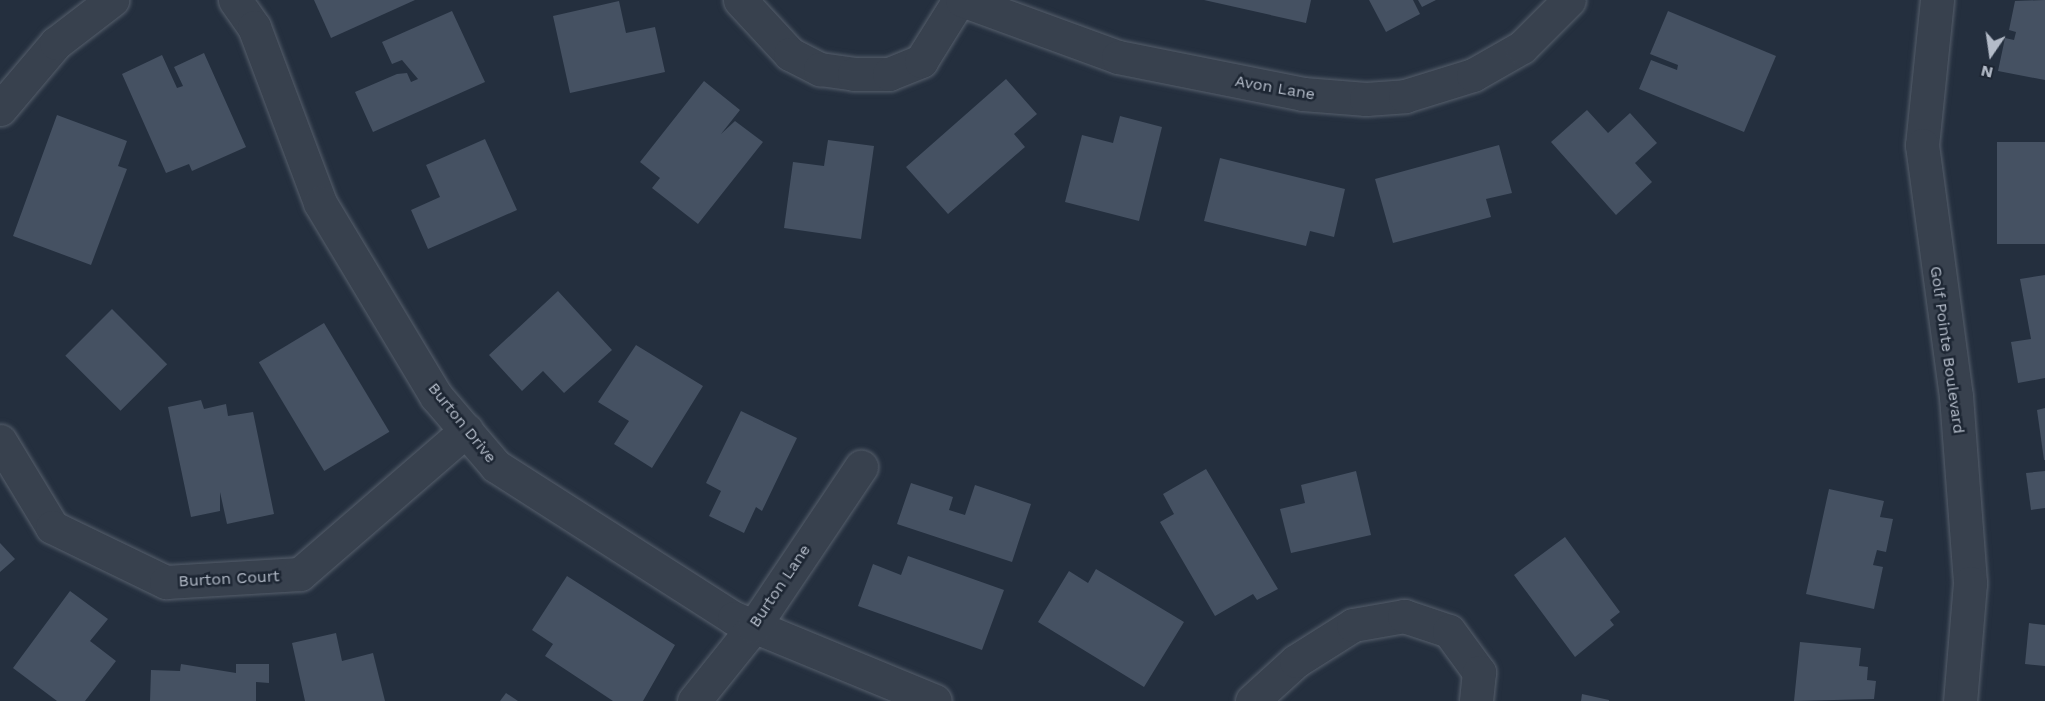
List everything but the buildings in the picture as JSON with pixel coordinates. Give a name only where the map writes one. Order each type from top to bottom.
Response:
[{"type":"street","points":[[0,109],[56,43],[112,0]]},
{"type":"street","name":"Burton Drive","points":[[236,0],[254,27],[320,203],[436,396],[496,466],[648,566],[754,626],[935,701]]},
{"type":"street","points":[[740,0],[790,54],[820,69],[854,74],[889,74],[921,61],[960,0]]},
{"type":"street","name":"Avon Lane","points":[[960,0],[1118,57],[1303,94],[1366,99],[1405,96],[1473,75],[1522,47],[1569,0]]},
{"type":"street","name":"Golf Pointe Boulevard","points":[[1937,0],[1922,145],[1956,396],[1969,572],[1960,701]]},
{"type":"street","name":"Burton Court","points":[[0,441],[52,527],[166,582],[300,574],[466,430]]},
{"type":"street","name":"Burton Lane","points":[[694,701],[754,626],[861,467]]},
{"type":"street","points":[[1252,701],[1296,661],[1353,625],[1404,616],[1449,631],[1479,672],[1476,701]]}]
